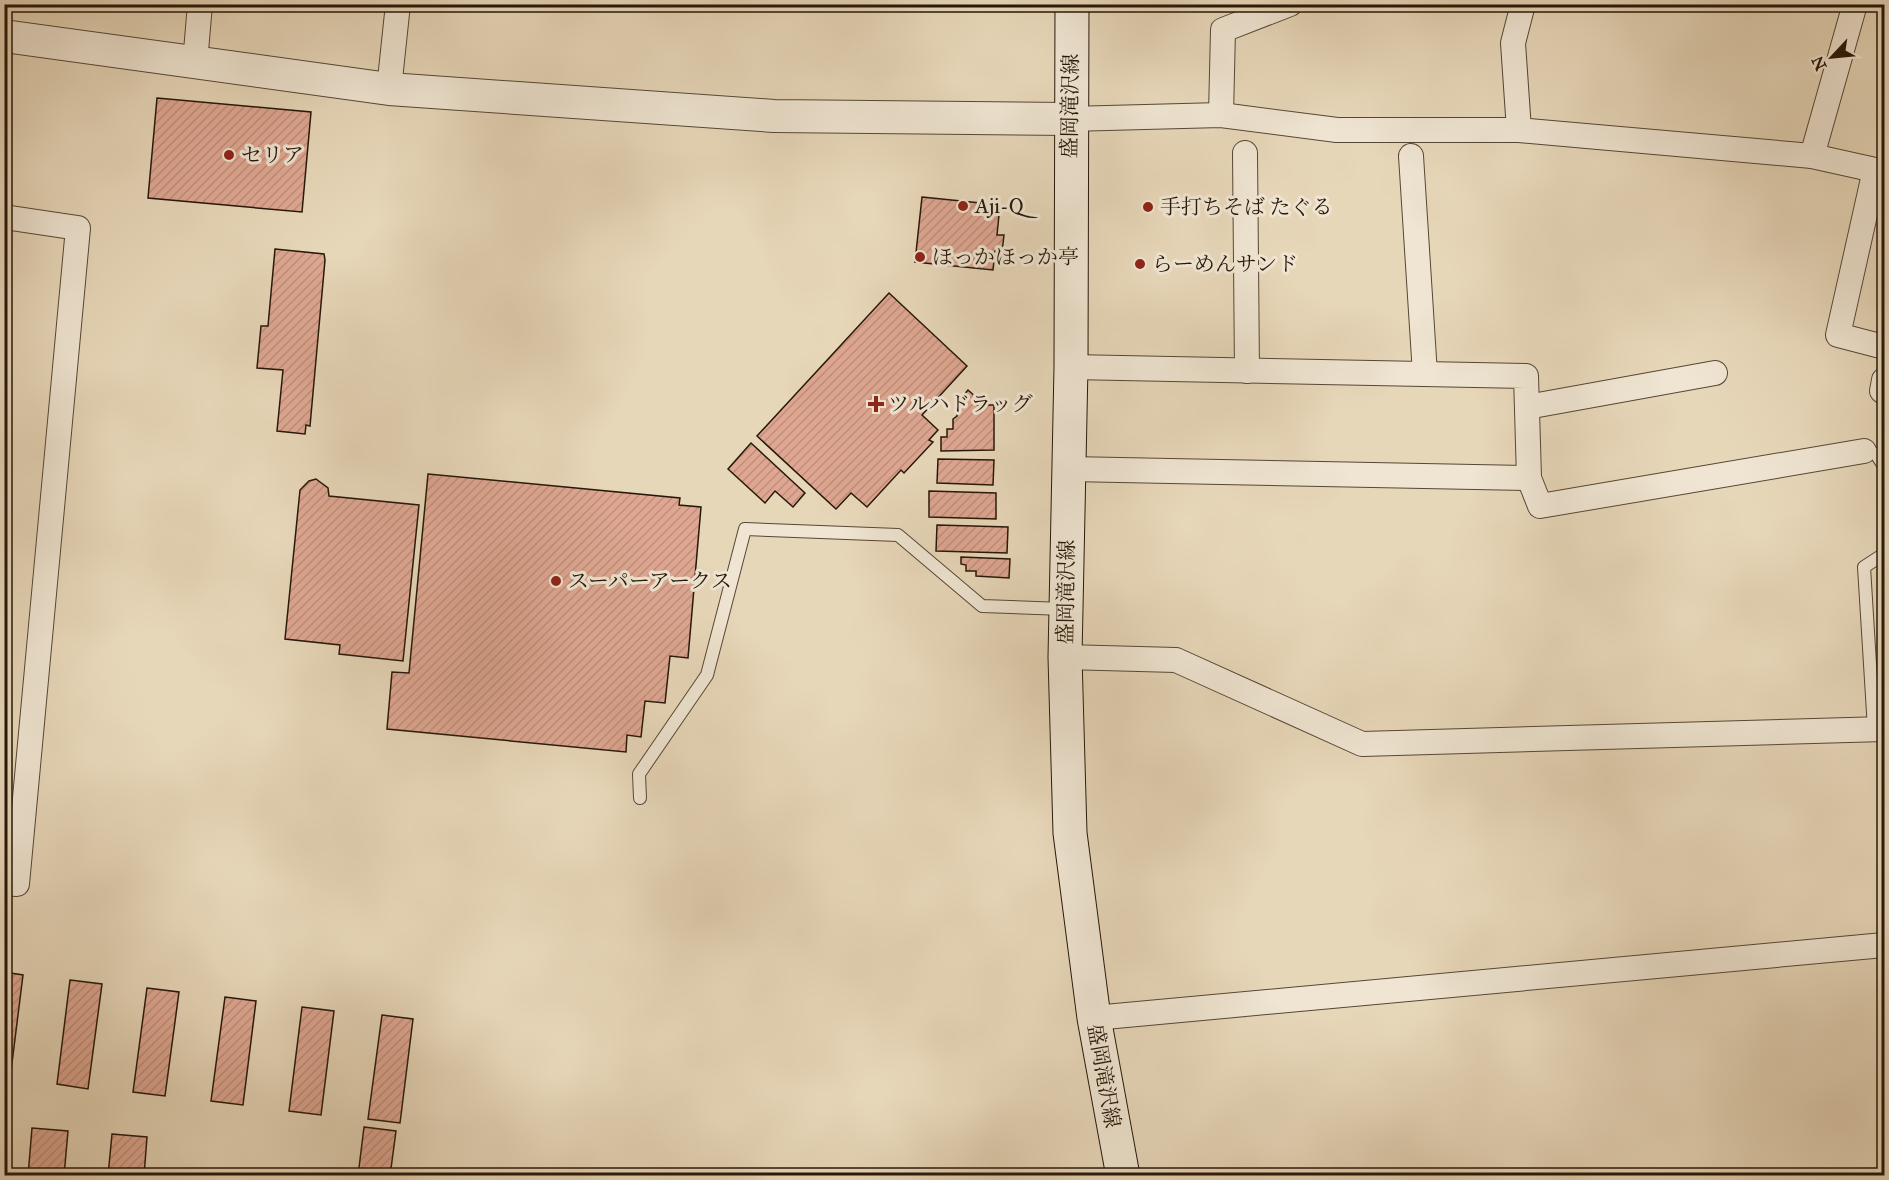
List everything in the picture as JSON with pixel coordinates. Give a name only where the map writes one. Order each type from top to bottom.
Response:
[{"type":"main road","name":"盛岡滝沢線","points":[[1072,4],[1071,367],[1065,657],[1071,833],[1094,1018],[1123,1176]]},
{"type":"street","points":[[195,63],[200,4]]},
{"type":"street","points":[[390,89],[398,4]]},
{"type":"street","points":[[1221,115],[1223,30],[1290,4]]},
{"type":"street","points":[[1518,130],[1513,43],[1522,4]]},
{"type":"street","points":[[1812,156],[1855,4]]},
{"type":"street","points":[[4,36],[390,89],[774,116],[1070,119],[1221,115],[1336,130],[1518,130],[1812,156],[1880,171],[1838,335],[1884,347]]},
{"type":"street","points":[[1245,153],[1246,371]]},
{"type":"street","points":[[1411,156],[1425,374]]},
{"type":"street","points":[[4,217],[78,228],[17,884],[4,883]]},
{"type":"street","points":[[1071,367],[1526,376],[1529,478],[1540,506],[1864,451]]},
{"type":"street","points":[[1527,407],[1714,373]]},
{"type":"street","points":[[1884,380],[1882,391],[1884,392]]},
{"type":"street","points":[[1069,469],[1529,478]]},
{"type":"street","points":[[1065,657],[1176,660],[1362,744],[1879,729]]},
{"type":"street","points":[[1094,1018],[1884,945]]},
{"type":"lane","points":[[1864,451],[1876,454],[1884,466]]},
{"type":"lane","points":[[640,798],[639,774],[707,675],[745,529],[898,535],[982,606],[1066,609]]},
{"type":"lane","points":[[1879,729],[1864,567],[1884,554]]},
{"type":"building","name":"セリア","points":[[157,98],[311,112],[302,212],[148,198]]},
{"type":"building","points":[[922,197],[1000,205],[997,235],[1004,235],[1002,252],[995,251],[993,270],[915,262]]},
{"type":"building","points":[[275,249],[324,254],[325,260],[310,426],[306,425],[305,434],[277,431],[283,370],[257,368],[261,326],[268,326]]},
{"type":"building","points":[[889,293],[967,366],[922,415],[938,430],[929,440],[933,442],[904,473],[901,470],[867,507],[851,493],[836,509],[757,436]]},
{"type":"building","points":[[968,390],[977,398],[977,405],[994,405],[994,450],[941,451],[941,437],[947,437],[947,429],[953,429],[953,419],[957,416],[957,404],[961,404],[962,397]]},
{"type":"building","points":[[751,443],[805,493],[793,507],[775,491],[765,503],[728,469]]},
{"type":"building","points":[[938,459],[994,460],[993,485],[937,483]]},
{"type":"building","name":"スーパーアークス","points":[[428,474],[680,498],[679,505],[701,507],[688,658],[670,656],[665,703],[645,701],[641,737],[627,735],[626,752],[387,729],[392,672],[409,673]]},
{"type":"building","points":[[316,479],[328,488],[329,496],[419,505],[403,661],[339,654],[340,645],[285,639],[300,490],[309,481]]},
{"type":"building","points":[[929,491],[996,493],[996,519],[929,517]]},
{"type":"building","points":[[937,525],[1008,527],[1007,553],[936,551]]},
{"type":"building","points":[[961,557],[1010,559],[1009,578],[976,576],[976,571],[966,571],[966,565],[961,564]]},
{"type":"building","points":[[4,972],[23,975],[10,1079],[4,1078]]},
{"type":"building","points":[[70,980],[102,984],[88,1089],[57,1084]]},
{"type":"building","points":[[147,988],[179,992],[165,1096],[133,1092]]},
{"type":"building","points":[[225,997],[256,1001],[243,1105],[211,1101]]},
{"type":"building","points":[[302,1007],[334,1011],[321,1115],[289,1111]]},
{"type":"building","points":[[382,1015],[413,1019],[400,1123],[368,1119]]},
{"type":"building","points":[[364,1127],[396,1131],[390,1176],[358,1176]]},
{"type":"building","points":[[32,1128],[68,1131],[64,1176],[28,1176]]},
{"type":"building","points":[[112,1134],[147,1137],[144,1176],[108,1176]]},
{"type":"place","name":"セリア","points":[[229,155]]},
{"type":"place","name":"Aji-Q","points":[[963,206]]},
{"type":"place","name":"手打ちそば たぐる","points":[[1148,207]]},
{"type":"place","name":"ほっかほっか亭","points":[[920,257]]},
{"type":"place","name":"らーめんサンド","points":[[1140,264]]},
{"type":"place","name":"ツルハドラッグ","points":[[876,404]]},
{"type":"place","name":"スーパーアークス","points":[[556,581]]}]
